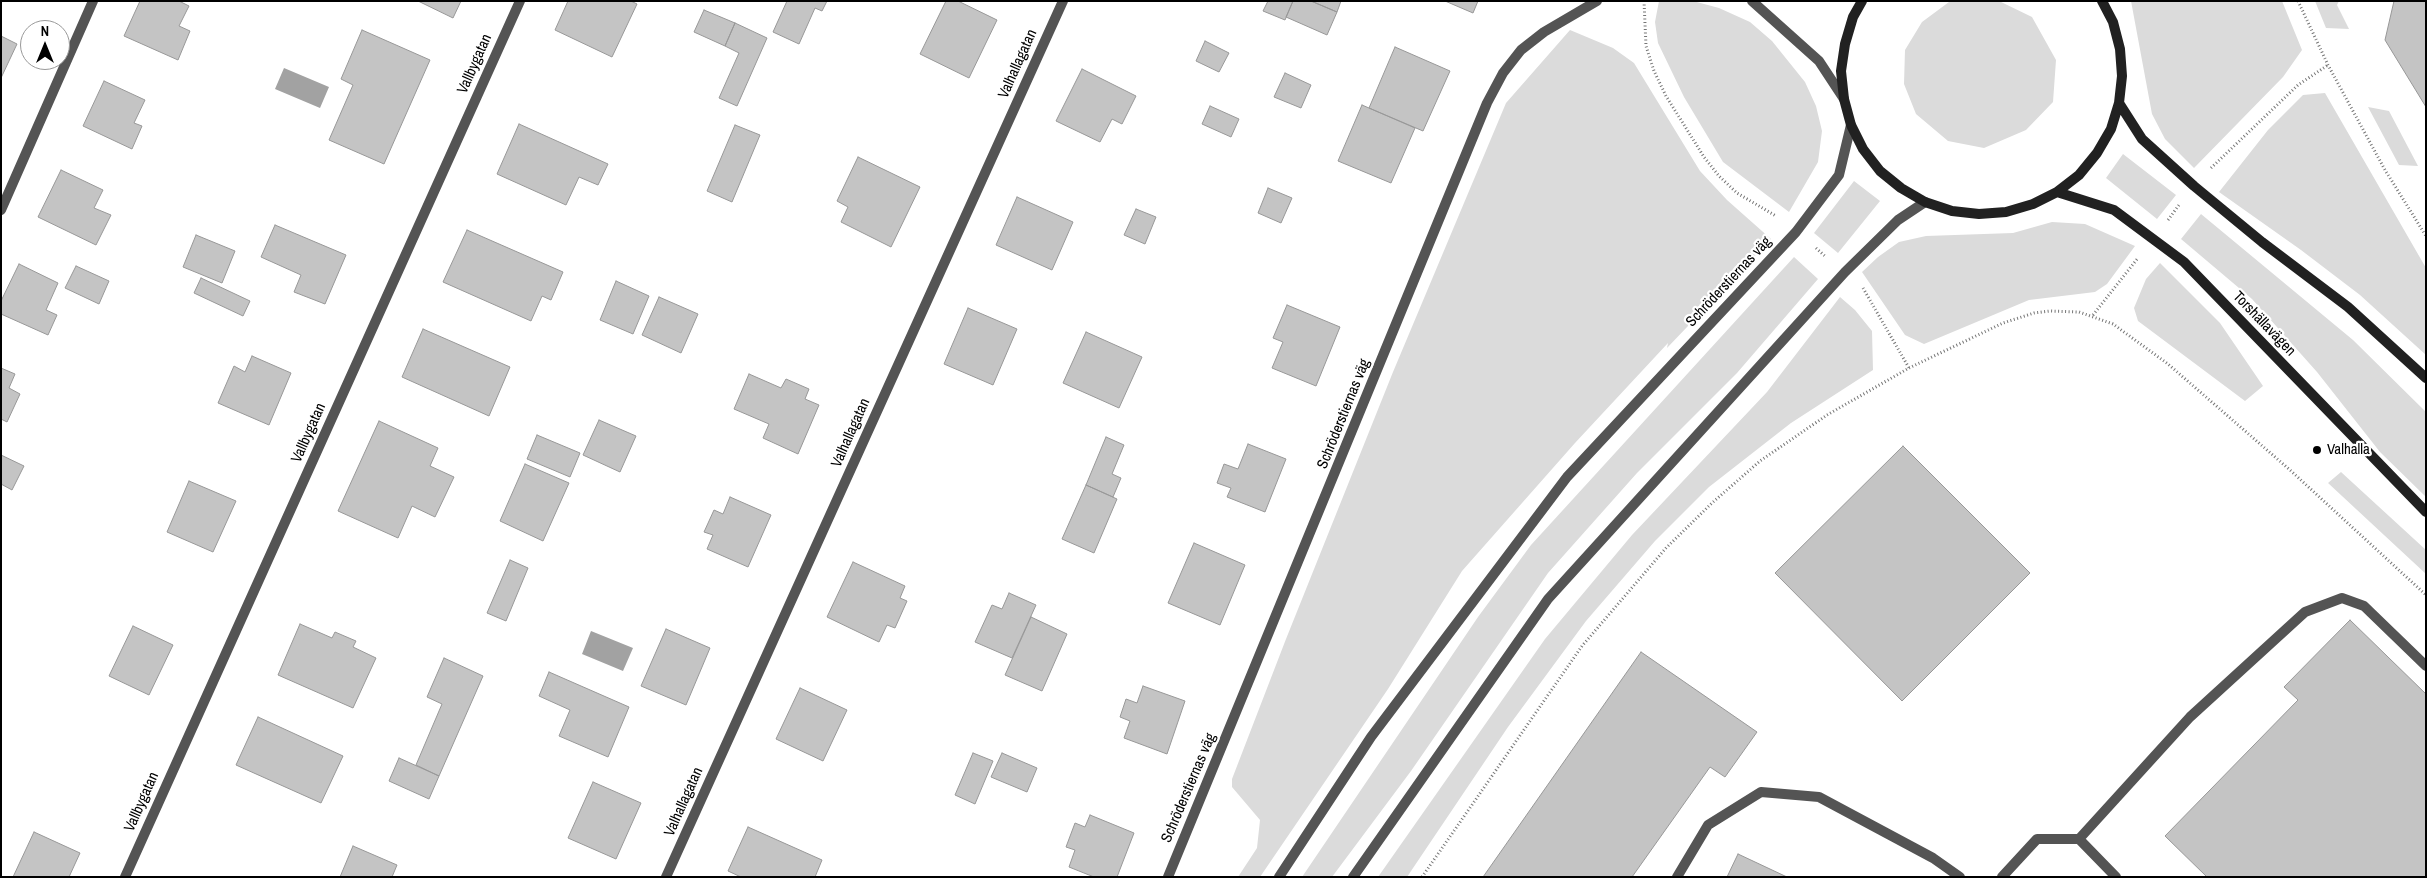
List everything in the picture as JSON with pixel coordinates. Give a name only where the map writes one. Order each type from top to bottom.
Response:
[{"type":"main road","points":[[1862,1],[1853,17],[1844,44],[1841,71],[1844,99],[1851,125],[1863,149],[1880,171],[1901,188],[1925,202],[1952,211],[1979,214],[2006,212],[2032,204],[2057,192],[2079,175],[2097,153],[2110,129],[2119,103],[2122,76],[2120,49],[2112,22],[2102,1]]},
{"type":"main road","points":[[2119,103],[2142,139],[2194,186],[2262,242],[2348,307],[2426,378]]},
{"type":"main road","name":"Torshällavägen","points":[[2057,192],[2114,210],[2184,262],[2426,512]]},
{"type":"street","points":[[1,210],[94,1]]},
{"type":"street","name":"Vallbygatan","points":[[125,877],[520,1]]},
{"type":"street","name":"Valhallagatan","points":[[666,877],[1062,1]]},
{"type":"street","name":"Schröderstiernas väg","points":[[1168,877],[1487,103],[1503,73],[1521,50],[1544,32],[1597,1]]},
{"type":"street","points":[[1752,1],[1819,60],[1844,99]]},
{"type":"street","name":"Schröderstiernas väg","points":[[1279,877],[1371,737],[1567,477],[1796,232],[1839,175],[1851,125]]},
{"type":"street","points":[[1354,877],[1548,599],[1845,272],[1898,220],[1925,202]]},
{"type":"street","points":[[2002,877],[2038,840],[2079,839],[2190,718],[2306,612],[2342,598],[2364,606],[2426,666]]},
{"type":"street","points":[[1677,877],[1708,825],[1761,792],[1819,798],[1933,858],[1960,877]]},
{"type":"street","points":[[2079,839],[2116,877]]},
{"type":"path","points":[[1644,1],[1646,46],[1654,72],[1666,96],[1704,157],[1736,193],[1777,217],[1845,272],[1869,295],[1909,368]]},
{"type":"path","points":[[2298,1],[2328,65],[2385,170],[2426,236]]},
{"type":"path","points":[[2093,315],[2194,186],[2298,85],[2328,65]]},
{"type":"path","points":[[1422,877],[1582,646],[1666,548],[1760,461],[1827,416],[1909,368],[2003,323],[2034,314],[2050,311],[2079,312],[2093,315],[2112,324],[2168,364],[2290,470],[2426,595]]},
{"type":"shaded area","points":[[1659,1],[1693,1],[1719,8],[1750,22],[1772,41],[1805,82],[1816,106],[1822,131],[1818,162],[1789,212],[1723,162],[1684,97],[1658,43],[1655,22]]},
{"type":"shaded area","points":[[1999,1],[2032,17],[2056,60],[2053,102],[2026,130],[1984,148],[1948,141],[1916,114],[1904,84],[1905,50],[1922,22],[1949,2]]},
{"type":"shaded area","points":[[2131,1],[2282,1],[2302,50],[2283,77],[2194,168],[2165,139],[2152,114]]},
{"type":"shaded area","points":[[2315,1],[2339,1],[2337,5],[2349,29],[2326,28]]},
{"type":"shaded area","points":[[1570,30],[1613,48],[1634,63],[1700,171],[1727,200],[1771,239],[1667,348],[1668,343],[1575,443],[1462,571],[1388,689],[1260,877],[1238,877],[1257,848],[1260,820],[1232,787],[1232,779],[1286,639],[1393,372],[1506,103]]},
{"type":"shaded area","points":[[284,68],[329,87],[320,108],[275,89]]},
{"type":"shaded area","points":[[2325,93],[2426,268],[2426,355],[2360,295],[2301,250],[2219,192],[2268,130],[2303,95]]},
{"type":"shaded area","points":[[2368,107],[2389,111],[2418,166],[2399,165]]},
{"type":"shaded area","points":[[2123,154],[2176,195],[2157,219],[2106,178]]},
{"type":"shaded area","points":[[1854,181],[1880,201],[1838,253],[1814,233]]},
{"type":"shaded area","points":[[2201,214],[2353,340],[2426,412],[2426,497],[2380,452],[2317,372],[2252,299],[2181,239]]},
{"type":"shaded area","points":[[2052,222],[2085,224],[2135,246],[2107,284],[2095,292],[2029,300],[1924,344],[1905,335],[1862,272],[1878,257],[1899,242],[1926,236],[2013,233]]},
{"type":"shaded area","points":[[1794,257],[1818,279],[1737,373],[1637,473],[1548,573],[1411,771],[1332,877],[1302,877],[1478,617],[1531,545]]},
{"type":"shaded area","points":[[2160,263],[2220,323],[2263,386],[2245,401],[2138,321],[2134,308],[2146,279]]},
{"type":"shaded area","points":[[1840,297],[1855,310],[1872,331],[1873,370],[1791,423],[1709,487],[1655,541],[1586,621],[1508,727],[1407,877],[1378,877],[1545,639],[1632,535],[1767,392]]},
{"type":"shaded area","points":[[2341,472],[2426,550],[2426,574],[2328,483]]},
{"type":"shaded area","points":[[591,631],[633,648],[623,671],[582,654]]},
{"type":"building","points":[[140,1],[179,1],[189,6],[179,26],[190,31],[178,60],[124,36]]},
{"type":"building","points":[[418,1],[461,1],[453,18]]},
{"type":"building","points":[[568,1],[631,1],[637,4],[612,57],[555,30]]},
{"type":"building","points":[[787,1],[827,1],[822,11],[815,8],[799,44],[773,32]]},
{"type":"building","points":[[946,1],[958,1],[997,20],[969,78],[920,54]]},
{"type":"building","points":[[1268,1],[1293,1],[1285,20],[1263,11]]},
{"type":"building","points":[[1293,1],[1311,1],[1337,12],[1327,35],[1286,17]]},
{"type":"building","points":[[1311,1],[1341,1],[1337,12]]},
{"type":"building","points":[[1445,1],[1478,1],[1473,13]]},
{"type":"building","points":[[2394,1],[2426,1],[2426,107],[2385,40]]},
{"type":"building","points":[[704,10],[735,23],[725,46],[694,32]]},
{"type":"building","points":[[735,23],[767,38],[737,106],[719,98],[739,53],[725,46]]},
{"type":"building","points":[[362,30],[430,60],[384,164],[329,140],[353,85],[341,79]]},
{"type":"building","points":[[1,36],[17,44],[1,78]]},
{"type":"building","points":[[1205,41],[1229,53],[1219,72],[1196,61]]},
{"type":"building","points":[[1395,47],[1450,71],[1423,131],[1369,108]]},
{"type":"building","points":[[1082,69],[1136,96],[1122,124],[1112,119],[1100,142],[1056,121]]},
{"type":"building","points":[[1285,73],[1311,85],[1301,108],[1274,97]]},
{"type":"building","points":[[104,81],[145,100],[134,123],[142,126],[132,149],[83,126]]},
{"type":"building","points":[[1362,105],[1415,128],[1391,183],[1338,161]]},
{"type":"building","points":[[1210,106],[1239,119],[1231,137],[1202,124]]},
{"type":"building","points":[[519,124],[608,164],[598,185],[579,177],[566,205],[497,174]]},
{"type":"building","points":[[735,125],[760,135],[732,202],[707,191]]},
{"type":"building","points":[[858,157],[920,187],[891,247],[841,222],[848,207],[837,201]]},
{"type":"building","points":[[61,170],[103,190],[94,208],[111,215],[96,245],[38,217]]},
{"type":"building","points":[[1268,188],[1292,198],[1281,223],[1258,213]]},
{"type":"building","points":[[1017,197],[1073,222],[1052,270],[996,245]]},
{"type":"building","points":[[1136,209],[1156,217],[1145,244],[1124,235]]},
{"type":"building","points":[[275,225],[346,255],[325,304],[294,292],[301,275],[261,257]]},
{"type":"building","points":[[467,230],[563,272],[551,300],[542,296],[531,321],[443,282]]},
{"type":"building","points":[[196,235],[235,251],[222,283],[183,267]]},
{"type":"building","points":[[19,264],[58,283],[46,310],[57,315],[48,335],[1,314],[1,301]]},
{"type":"building","points":[[76,266],[109,281],[99,304],[65,288]]},
{"type":"building","points":[[201,278],[250,301],[243,316],[194,293]]},
{"type":"building","points":[[616,281],[649,296],[633,334],[600,320]]},
{"type":"building","points":[[659,297],[698,314],[681,353],[642,335]]},
{"type":"building","points":[[1287,305],[1340,327],[1316,386],[1272,368],[1283,342],[1273,338]]},
{"type":"building","points":[[968,308],[1017,329],[993,385],[944,364]]},
{"type":"building","points":[[423,329],[510,367],[489,416],[402,377]]},
{"type":"building","points":[[1086,332],[1142,357],[1119,408],[1063,383]]},
{"type":"building","points":[[252,356],[291,373],[269,425],[218,403],[234,366],[245,372]]},
{"type":"building","points":[[1,368],[15,374],[9,388],[20,394],[7,422],[1,419]]},
{"type":"building","points":[[749,374],[781,388],[786,379],[809,389],[805,399],[819,405],[798,454],[763,438],[769,424],[734,409]]},
{"type":"building","points":[[599,420],[636,436],[620,472],[583,455]]},
{"type":"building","points":[[379,421],[438,448],[430,466],[454,477],[435,517],[412,506],[398,538],[338,511]]},
{"type":"building","points":[[537,435],[580,453],[570,477],[527,459]]},
{"type":"building","points":[[1106,437],[1124,445],[1112,474],[1121,478],[1113,497],[1086,485]]},
{"type":"building","points":[[1248,444],[1286,459],[1265,512],[1227,497],[1231,488],[1217,483],[1224,464],[1238,469]]},
{"type":"building","points":[[1903,446],[2030,573],[1902,701],[1775,573]]},
{"type":"building","points":[[1,455],[24,466],[12,490],[1,484]]},
{"type":"building","points":[[525,464],[569,483],[543,541],[500,521]]},
{"type":"building","points":[[189,481],[236,501],[213,552],[167,532]]},
{"type":"building","points":[[1086,485],[1117,499],[1094,553],[1062,539]]},
{"type":"building","points":[[730,497],[771,515],[748,567],[707,549],[713,535],[704,532],[714,510],[723,514]]},
{"type":"building","points":[[1194,543],[1245,565],[1220,625],[1168,603]]},
{"type":"building","points":[[510,560],[528,568],[506,621],[487,613]]},
{"type":"building","points":[[853,562],[905,586],[900,598],[907,601],[895,628],[887,625],[879,642],[827,617]]},
{"type":"building","points":[[1009,593],[1036,605],[1012,658],[975,642],[992,605],[1002,609]]},
{"type":"building","points":[[1031,617],[1067,634],[1042,691],[1005,675]]},
{"type":"building","points":[[2350,620],[2426,694],[2426,877],[2207,877],[2165,836],[2298,700],[2284,687]]},
{"type":"building","points":[[300,624],[332,638],[335,632],[356,641],[353,647],[376,658],[353,708],[278,675]]},
{"type":"building","points":[[133,626],[173,645],[149,695],[109,676]]},
{"type":"building","points":[[666,629],[710,648],[686,705],[641,686]]},
{"type":"building","points":[[1641,652],[1757,732],[1725,777],[1710,767],[1632,877],[1483,877]]},
{"type":"building","points":[[444,658],[483,676],[439,776],[416,765],[442,704],[427,697]]},
{"type":"building","points":[[549,672],[629,707],[608,757],[559,736],[570,710],[539,696]]},
{"type":"building","points":[[1143,686],[1185,701],[1167,754],[1124,738],[1130,721],[1120,717],[1126,699],[1137,703]]},
{"type":"building","points":[[800,688],[847,710],[823,761],[776,739]]},
{"type":"building","points":[[258,717],[343,756],[321,803],[236,765]]},
{"type":"building","points":[[973,753],[993,761],[975,804],[955,795]]},
{"type":"building","points":[[1002,753],[1037,768],[1027,792],[991,777]]},
{"type":"building","points":[[399,758],[439,776],[429,799],[389,781]]},
{"type":"building","points":[[593,782],[641,803],[616,859],[568,838]]},
{"type":"building","points":[[1090,815],[1134,833],[1117,877],[1094,877],[1069,867],[1075,850],[1066,847],[1075,823],[1085,827]]},
{"type":"building","points":[[748,827],[822,860],[815,877],[741,877],[728,871]]},
{"type":"building","points":[[34,832],[80,853],[69,877],[13,877]]},
{"type":"building","points":[[353,846],[397,865],[392,877],[340,877]]},
{"type":"building","points":[[1738,854],[1787,877],[1727,877]]},
{"type":"place","name":"Valhalla","points":[[2317,450]]}]
